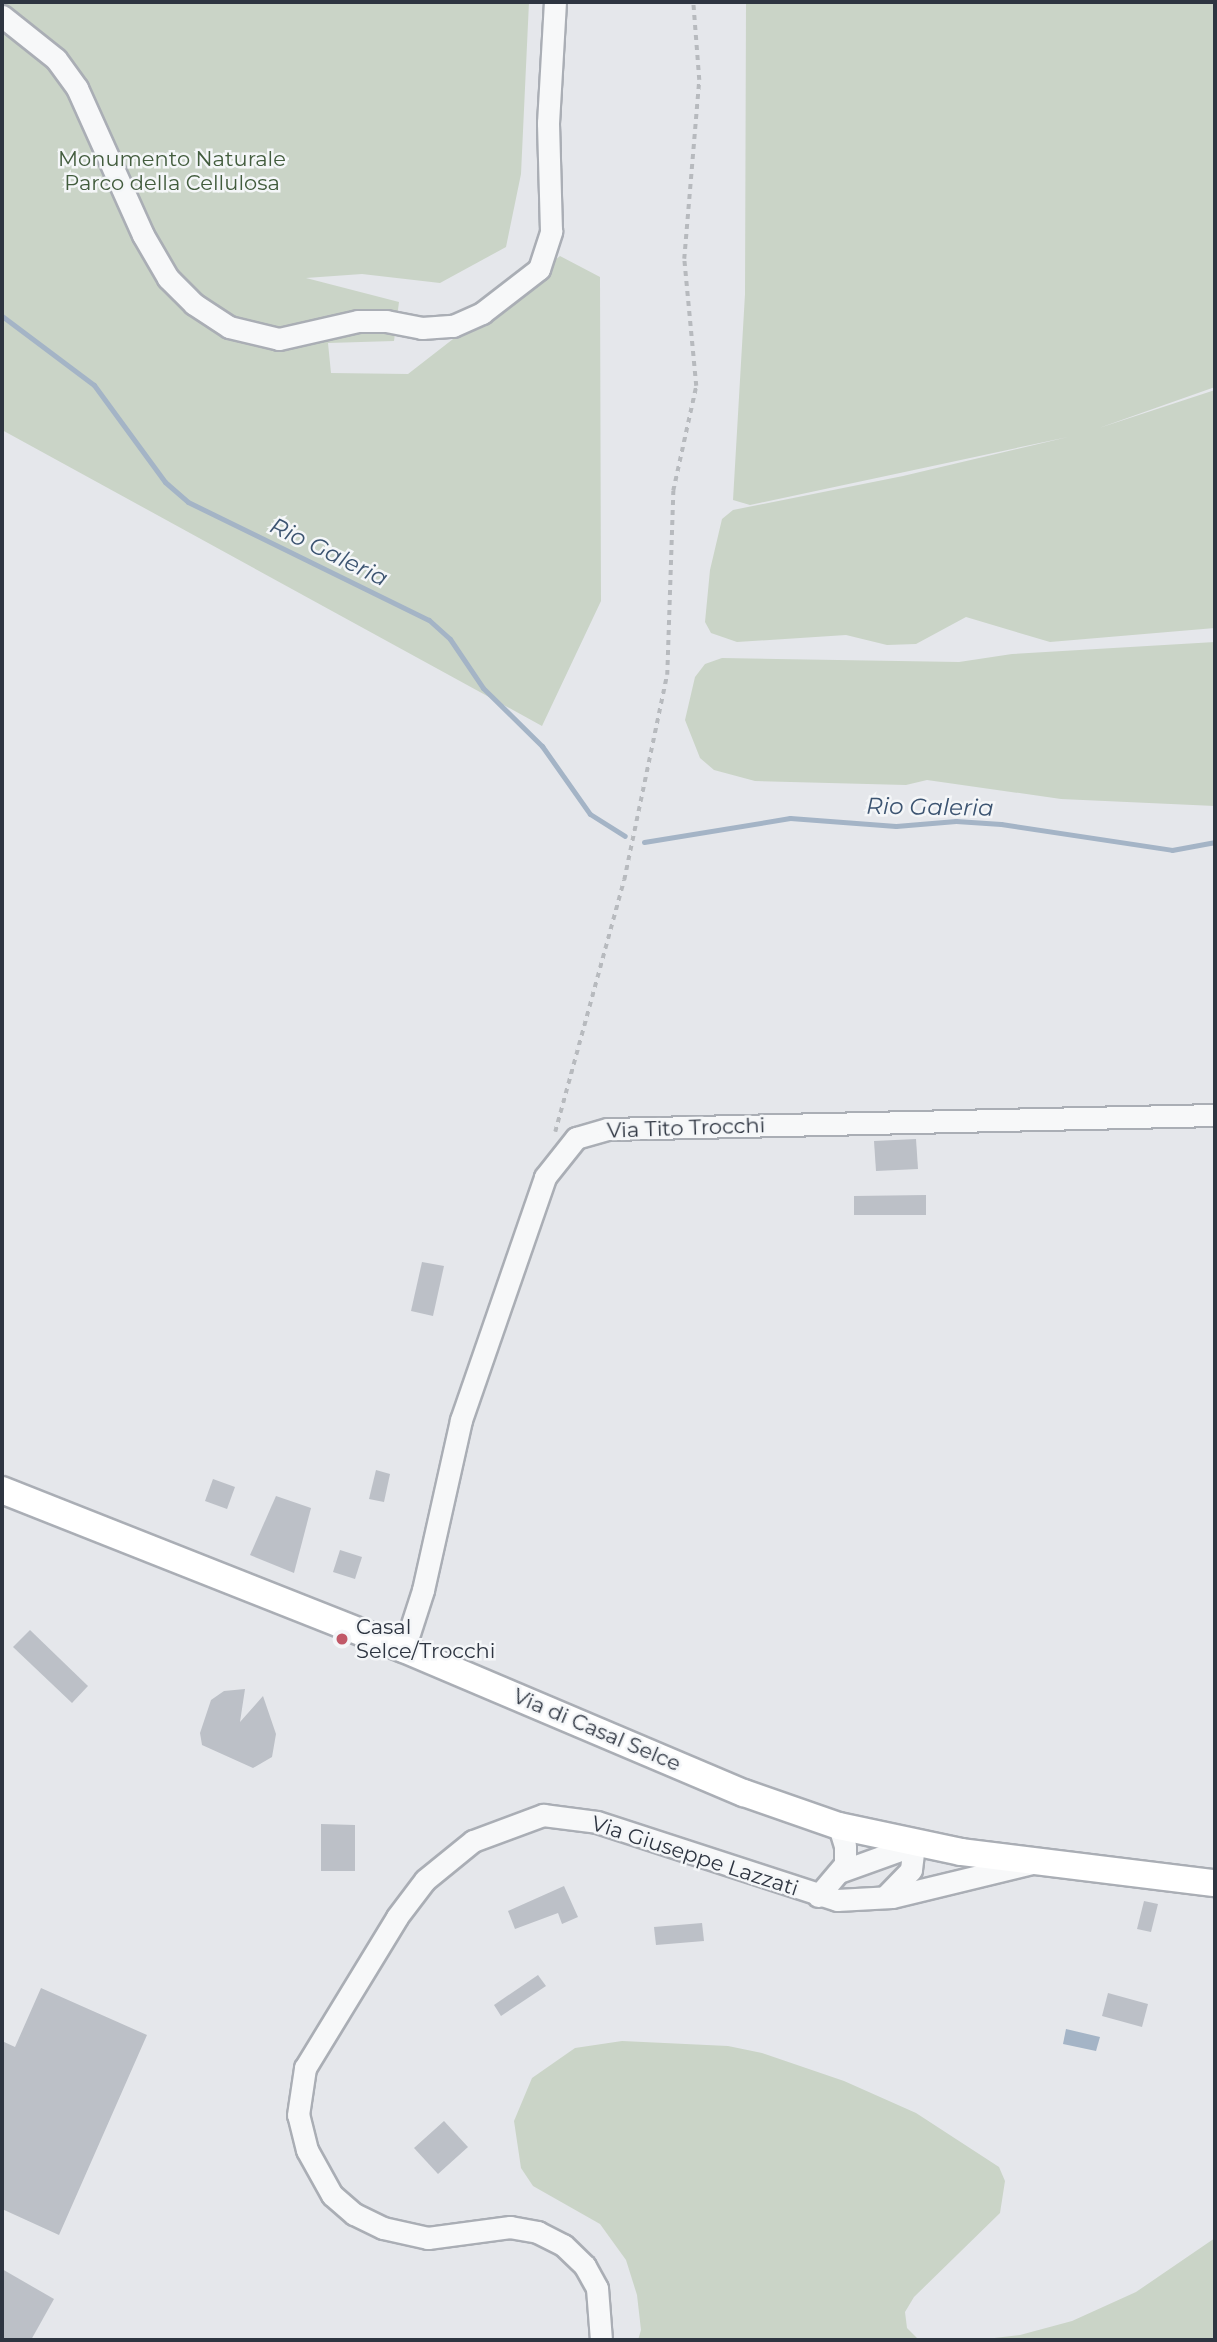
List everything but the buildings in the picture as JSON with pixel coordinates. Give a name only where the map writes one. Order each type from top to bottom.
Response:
[{"type":"main road","name":"Via di Casal Selce","points":[[2,1490],[404,1649],[744,1793],[839,1826],[914,1845],[1215,1883]]},
{"type":"street","points":[[2,16],[56,59],[77,88],[144,235],[168,278],[194,304],[229,327],[279,339],[368,320],[422,328],[453,326],[482,313],[539,269],[551,231],[548,123],[555,2]]},
{"type":"street","name":"Via Tito Trocchi","points":[[404,1649],[423,1590],[461,1420],[488,1351],[539,1192],[557,1156],[576,1138],[608,1129],[1215,1115]]},
{"type":"street","name":"Via Giuseppe Lazzati","points":[[601,2340],[602,2311],[592,2277],[555,2240],[501,2227],[459,2236],[419,2237],[369,2222],[342,2205],[318,2175],[303,2137],[298,2096],[305,2068],[414,1893],[454,1853],[509,1824],[543,1815],[597,1822],[818,1896],[885,1898],[1037,1862]]},
{"type":"street","points":[[839,1826],[846,1851],[842,1871]]},
{"type":"street","points":[[818,1896],[842,1871],[914,1845],[911,1870],[885,1898]]},
{"type":"path","points":[[553,1140],[624,880],[668,663],[674,482],[696,386],[684,259],[699,80],[693,2]]},
{"type":"green space","name":"Monumento Naturale Parco della Cellulosa","points":[[2,2],[529,2],[521,174],[506,247],[440,283],[362,274],[306,278],[399,302],[394,341],[328,343],[331,373],[408,374],[560,256],[600,277],[601,601],[542,726],[2,430]]},
{"type":"green space","points":[[746,2],[1215,2],[1215,387],[1099,428],[1215,390],[1215,628],[1050,642],[966,617],[916,644],[887,645],[846,635],[737,642],[711,633],[705,622],[710,570],[722,519],[733,510],[903,476],[1068,437],[750,505],[733,500],[745,294]]},
{"type":"green space","points":[[1215,642],[1215,806],[1061,799],[927,780],[906,785],[755,781],[714,770],[700,758],[685,720],[695,677],[705,664],[722,658],[959,662],[1012,654]]},
{"type":"green space","points":[[622,2041],[728,2046],[762,2053],[844,2081],[916,2113],[999,2167],[1005,2181],[1000,2213],[914,2297],[905,2312],[907,2328],[919,2340],[638,2340],[641,2330],[637,2295],[626,2260],[600,2224],[533,2186],[521,2168],[514,2121],[532,2078],[575,2048]]},
{"type":"green space","points":[[1215,2238],[1215,2340],[977,2340],[1020,2335],[1072,2321],[1136,2292]]},
{"type":"water","points":[[1066,2029],[1100,2037],[1096,2051],[1063,2044]]},
{"type":"waterway","name":"Rio Galeria","points":[[2,316],[94,385],[165,482],[188,502],[429,620],[450,639],[483,688],[542,746],[590,814],[625,836]]},
{"type":"waterway","name":"Rio Galeria","points":[[644,842],[790,818],[896,826],[956,821],[1001,824],[1172,850],[1215,842]]},
{"type":"place","name":"Casal Selce/Trocchi","points":[[342,1639]]}]
